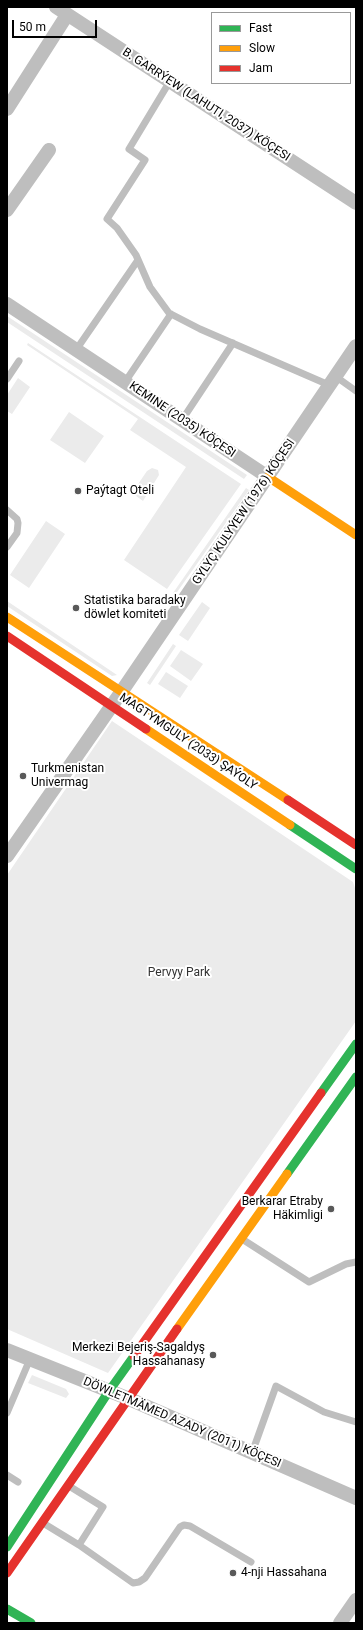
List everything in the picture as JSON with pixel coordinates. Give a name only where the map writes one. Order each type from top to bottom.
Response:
[{"type":"main road","name":"KEMINE (2035) KÖÇESI","points":[[268,477],[356,536]]},
{"type":"main road","name":"MAGTYMGULY (2033) ŞAÝOLY","points":[[7,617],[356,845]]},
{"type":"main road","name":"MAGTYMGULY (2033) ŞAÝOLY","points":[[7,636],[356,869]]},
{"type":"main road","points":[[7,1546],[109,1391],[356,1044]]},
{"type":"main road","points":[[7,1573],[127,1398],[356,1077]]},
{"type":"main road","points":[[7,1609],[31,1623]]},
{"type":"street","name":"B. GARRÝEW (LAHUTI, 2037) KÖÇESI","points":[[61,11],[356,203]]},
{"type":"street","points":[[7,109],[61,11]]},
{"type":"street","points":[[7,210],[49,150]]},
{"type":"street","name":"KEMINE (2035) KÖÇESI","points":[[7,304],[268,477]]},
{"type":"street","name":"GYLYÇ KULYÝEW (1976) KÖÇESI","points":[[7,856],[112,706],[356,346]]},
{"type":"street","name":"DÖWLETMÄMED AZADY (2011) KÖÇESI","points":[[7,1350],[127,1398],[356,1498]]},
{"type":"street","points":[[340,1623],[356,1600]]},
{"type":"lane","points":[[170,82],[129,149],[145,160],[107,219],[117,228],[138,260],[150,287],[169,313],[233,343],[356,391]]},
{"type":"lane","points":[[76,350],[138,260]]},
{"type":"lane","points":[[125,382],[172,314]]},
{"type":"lane","points":[[182,420],[233,343]]},
{"type":"lane","points":[[7,379],[20,361]]},
{"type":"lane","points":[[7,510],[17,519],[18,523],[17,533],[7,547]]},
{"type":"lane","points":[[240,1238],[309,1282],[346,1264],[356,1262]]},
{"type":"lane","points":[[7,1413],[30,1359]]},
{"type":"lane","points":[[252,1453],[276,1386],[324,1412],[356,1422]]},
{"type":"lane","points":[[7,1475],[18,1482]]},
{"type":"lane","points":[[67,1484],[103,1507],[79,1545]]},
{"type":"lane","points":[[42,1522],[79,1545],[133,1583],[139,1582],[145,1578],[180,1527],[184,1525],[190,1526],[251,1562]]},
{"type":"green space","points":[[7,316],[247,475],[244,479],[7,322]]},
{"type":"green space","points":[[28,343],[241,484],[167,589],[124,560],[186,467],[130,430],[138,419],[27,345]]},
{"type":"green space","points":[[18,378],[30,387],[12,414],[7,411],[7,395]]},
{"type":"green space","points":[[69,412],[104,436],[85,463],[50,440]]},
{"type":"green space","points":[[152,468],[158,470],[159,475],[143,501],[132,493],[147,471]]},
{"type":"green space","points":[[246,488],[249,490],[175,595],[173,593]]},
{"type":"green space","points":[[46,521],[65,534],[29,588],[10,575]]},
{"type":"green space","points":[[7,601],[117,675],[112,676],[7,606]]},
{"type":"green space","points":[[202,602],[210,608],[188,641],[179,635]]},
{"type":"green space","points":[[173,644],[176,646],[150,685],[147,683]]},
{"type":"green space","points":[[181,650],[203,664],[191,681],[170,666]]},
{"type":"green space","points":[[166,672],[188,686],[180,698],[158,684]]},
{"type":"green space","name":"Pervyy Park","points":[[112,721],[353,882],[356,891],[356,1021],[108,1373],[7,1329],[7,875]]},
{"type":"green space","points":[[32,1375],[66,1389],[69,1394],[66,1398],[28,1383]]},
{"type":"traffic: fast","points":[[290,825],[356,869]]},
{"type":"traffic: fast","points":[[321,1093],[356,1044]]},
{"type":"traffic: fast","points":[[287,1174],[356,1077]]},
{"type":"traffic: fast","points":[[7,1547],[109,1391],[134,1356]]},
{"type":"traffic: fast","points":[[7,1609],[31,1623]]},
{"type":"traffic: slow","points":[[268,477],[356,535]]},
{"type":"traffic: slow","points":[[7,617],[288,800]]},
{"type":"traffic: slow","points":[[146,729],[290,825]]},
{"type":"traffic: slow","points":[[177,1329],[287,1174]]},
{"type":"traffic: jam","points":[[7,636],[146,729]]},
{"type":"traffic: jam","points":[[288,800],[356,845]]},
{"type":"traffic: jam","points":[[134,1356],[321,1093]]},
{"type":"traffic: jam","points":[[7,1573],[177,1329]]},
{"type":"place","name":"Paýtagt Oteli","points":[[78,491]]},
{"type":"place","name":"Statistika baradaky döwlet komiteti","points":[[76,608]]},
{"type":"place","name":"Turkmenistan Univermag","points":[[23,776]]},
{"type":"place","name":"Berkarar Etraby Häkimligi","points":[[331,1209]]},
{"type":"place","name":"Merkezi Bejeriş-Sagaldyş Hassahanasy","points":[[213,1355]]},
{"type":"place","name":"4-nji Hassahana","points":[[233,1573]]}]
